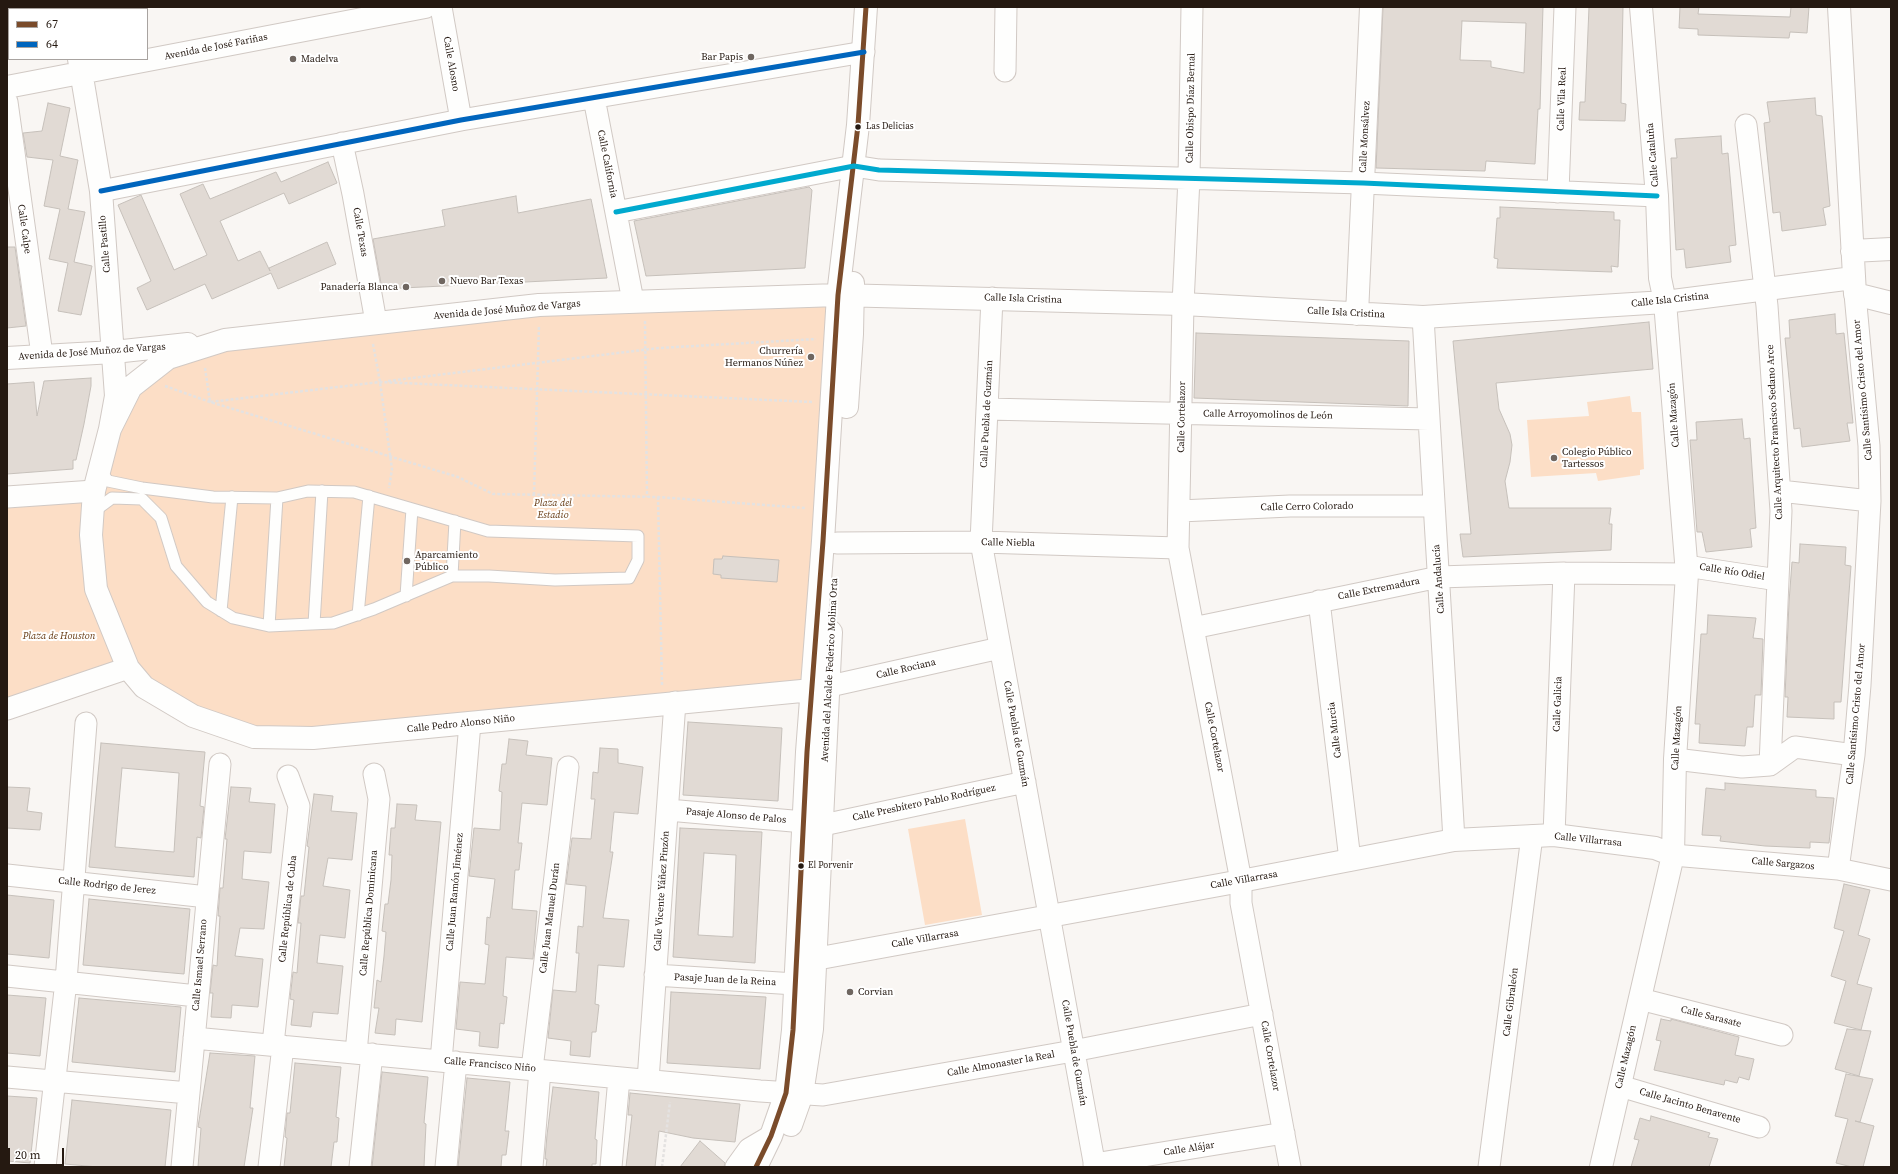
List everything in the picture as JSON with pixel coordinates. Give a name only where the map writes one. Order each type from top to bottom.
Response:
[{"type":"street","name":"Avenida de José Fariñas","points":[[148,55],[425,7]]},
{"type":"street","name":"Calle Alosno","points":[[441,7],[461,120]]},
{"type":"street","name":"Avenida del Alcalde Federico Molina Orta","points":[[756,1167],[794,1094],[793,1030],[795,984],[813,823],[820,688],[825,518],[845,295],[864,52],[866,7]]},
{"type":"street","points":[[1005,70],[1006,7]]},
{"type":"street","name":"Calle Obispo Díaz Bernal","points":[[1183,304],[1190,178],[1192,7]]},
{"type":"street","name":"Calle Monsálvez","points":[[1356,314],[1371,7]]},
{"type":"street","name":"Calle Vila Real","points":[[1558,192],[1565,7]]},
{"type":"street","name":"Calle Cataluña","points":[[1641,7],[1657,196],[1660,278],[1665,302]]},
{"type":"street","name":"Calle Santísimo Cristo del Amor","points":[[1838,869],[1854,755],[1860,685],[1870,501],[1869,446],[1854,286],[1839,7]]},
{"type":"street","points":[[101,191],[461,120],[864,52]]},
{"type":"street","name":"Avenida de José Fariñas","points":[[7,87],[81,66],[116,60]]},
{"type":"street","name":"Calle Pastillo","points":[[81,66],[101,191],[114,352],[116,396],[110,429]]},
{"type":"street","name":"Calle California","points":[[594,98],[616,212],[639,310]]},
{"type":"street","name":"Calle Calpe","points":[[7,102],[15,225],[42,355]]},
{"type":"street","name":"Calle Arquitecto Francisco Sedano Arce","points":[[1746,125],[1765,289],[1781,511],[1770,765]]},
{"type":"street","name":"Calle Texas","points":[[342,143],[353,194],[374,331]]},
{"type":"street","points":[[616,212],[854,166],[879,170],[1363,183],[1657,196]]},
{"type":"street","points":[[1852,251],[1891,249]]},
{"type":"street","points":[[1854,286],[1891,303]]},
{"type":"street","name":"Calle Isla Cristina","points":[[845,295],[1183,304],[1423,317],[1665,302],[1765,289],[1854,286]]},
{"type":"street","name":"Avenida del Alcalde Federico Molina Orta","points":[[820,688],[837,543],[852,334],[845,295]]},
{"type":"street","name":"Avenida de José Muñoz de Vargas","points":[[7,358],[114,352],[225,340],[374,331],[539,305],[639,310],[845,295]]},
{"type":"street","name":"Calle Puebla de Guzmán","points":[[992,298],[981,542],[1094,1166]]},
{"type":"street","name":"Calle Mazagón","points":[[1601,1167],[1674,855],[1675,759],[1686,570],[1665,302]]},
{"type":"street","name":"Calle Cortelazor","points":[[1183,304],[1180,511],[1178,548],[1241,881],[1241,903],[1290,1167]]},
{"type":"street","name":"Calle Andalucía","points":[[1423,317],[1454,840]]},
{"type":"street","name":"Avenida de José Muñoz de Vargas","points":[[110,429],[131,387],[168,358],[225,340]]},
{"type":"street","name":"Calle Arroyomolinos de León","points":[[987,409],[1429,419]]},
{"type":"street","points":[[7,709],[128,668],[96,589],[91,535],[93,502],[101,459],[110,429]]},
{"type":"street","points":[[1780,492],[1870,501]]},
{"type":"street","points":[[7,497],[93,502]]},
{"type":"street","name":"Calle Cerro Colorado","points":[[1180,511],[1290,506],[1434,506]]},
{"type":"street","name":"Calle Niebla","points":[[837,543],[981,542],[1178,548]]},
{"type":"street","name":"Calle Extremadura","points":[[1193,628],[1438,577],[1686,570]]},
{"type":"street","name":"Calle Río Odiel","points":[[1686,570],[1778,580]]},
{"type":"street","name":"Calle Galicia","points":[[1554,835],[1564,573]]},
{"type":"street","name":"Calle Murcia","points":[[1319,601],[1350,860]]},
{"type":"street","name":"Calle Rociana","points":[[820,688],[1000,648]]},
{"type":"street","name":"Calle Pedro Alonso Niño","points":[[128,668],[144,687],[192,716],[254,737],[313,738],[470,723],[669,694],[820,688]]},
{"type":"street","name":"Calle Vicente Yáñez Pinzón","points":[[648,1080],[668,810],[669,694]]},
{"type":"street","points":[[45,1167],[66,982],[86,723]]},
{"type":"street","name":"Calle Juan Ramón Jiménez","points":[[446,1167],[448,1061],[470,723]]},
{"type":"street","points":[[1675,759],[1742,767],[1770,765],[1796,747],[1854,755]]},
{"type":"street","name":"Calle Ismael Serrano","points":[[182,1167],[220,764]]},
{"type":"street","name":"Calle Juan Manuel Durán","points":[[532,1167],[536,1070],[568,767]]},
{"type":"street","name":"Calle República Dominicana","points":[[360,1167],[364,1053],[379,799],[374,774]]},
{"type":"street","name":"Calle República de Cuba","points":[[270,1167],[278,1045],[299,806],[288,776]]},
{"type":"street","name":"Calle Presbítero Pablo Rodríguez","points":[[813,823],[1025,782]]},
{"type":"street","name":"Pasaje Alonso de Palos","points":[[668,810],[813,823]]},
{"type":"street","name":"Avenida del Alcalde Federico Molina Orta","points":[[770,1167],[786,1139],[794,1094],[812,1029],[815,959],[813,823]]},
{"type":"street","name":"Calle Villarrasa","points":[[815,959],[1049,917],[1454,840],[1554,835],[1655,848],[1674,855]]},
{"type":"street","name":"Calle Gibraleón","points":[[1489,1167],[1532,836]]},
{"type":"street","name":"Calle Sargazos","points":[[1674,855],[1838,869],[1891,880]]},
{"type":"street","name":"Calle Rodrigo de Jerez","points":[[7,875],[207,897]]},
{"type":"street","name":"Pasaje Juan de la Reina","points":[[656,975],[795,984]]},
{"type":"street","points":[[7,976],[197,996]]},
{"type":"street","name":"Calle Sarasate","points":[[1640,999],[1782,1035]]},
{"type":"street","name":"Calle Almonaster la Real","points":[[794,1094],[823,1095],[1074,1051],[1262,1014]]},
{"type":"street","name":"Calle Francisco Niño","points":[[194,1038],[794,1094]]},
{"type":"street","points":[[7,1077],[189,1093]]},
{"type":"street","points":[[611,1167],[619,1078]]},
{"type":"street","name":"Calle Jacinto Benavente","points":[[1620,1086],[1759,1127]]},
{"type":"street","name":"Calle Alájar","points":[[1094,1166],[1284,1133]]},
{"type":"street","points":[[736,1167],[749,1150],[771,1136]]},
{"type":"lane","points":[[93,502],[112,498],[142,499],[161,518],[176,566],[207,602],[233,618],[269,626],[333,623],[358,615],[452,576],[489,576],[555,580],[630,578],[638,560],[638,536],[488,531],[354,492],[308,491],[278,498],[213,497],[142,488],[108,481],[100,470]]},
{"type":"lane","points":[[314,624],[322,491]]},
{"type":"lane","points":[[358,615],[369,496]]},
{"type":"lane","points":[[221,611],[232,497]]},
{"type":"lane","points":[[269,626],[278,498]]},
{"type":"lane","points":[[406,596],[412,509]]},
{"type":"lane","points":[[452,576],[455,521]]},
{"type":"path","points":[[639,310],[646,350],[647,497]]},
{"type":"path","points":[[534,495],[539,321]]},
{"type":"path","points":[[374,331],[392,469],[387,502]]},
{"type":"path","points":[[210,402],[646,350],[817,339]]},
{"type":"path","points":[[205,368],[210,402]]},
{"type":"path","points":[[380,382],[812,402]]},
{"type":"path","points":[[161,385],[210,402],[458,477],[493,494],[658,497],[805,508]]},
{"type":"path","points":[[658,497],[669,694]]},
{"type":"path","points":[[662,1167],[670,1100]]},
{"type":"green space","name":"Plaza del Estadio","points":[[838,295],[812,690],[313,738],[193,716],[128,668],[7,709],[7,497],[94,491],[110,429],[168,358],[376,322]]},
{"type":"green space","points":[[1630,396],[1632,412],[1641,412],[1644,469],[1640,470],[1640,475],[1598,481],[1596,473],[1531,477],[1527,420],[1589,416],[1587,402]]},
{"type":"green space","points":[[965,819],[982,915],[925,925],[908,829]]},
{"type":"building","points":[[1383,7],[1543,7],[1540,109],[1538,109],[1535,164],[1486,161],[1485,171],[1376,168]],"holes":[[[1462,21],[1526,23],[1524,73],[1491,67],[1491,61],[1460,60]]]},
{"type":"building","points":[[1589,7],[1623,7],[1621,103],[1626,104],[1625,121],[1579,120],[1580,102],[1585,102]]},
{"type":"building","points":[[1680,7],[1699,7],[1698,14],[1790,17],[1791,7],[1809,7],[1807,33],[1790,32],[1789,38],[1698,35],[1698,29],[1679,28]]},
{"type":"building","points":[[1815,98],[1816,115],[1822,116],[1830,206],[1823,208],[1826,225],[1782,231],[1780,212],[1773,213],[1764,123],[1770,122],[1767,102]]},
{"type":"building","points":[[48,103],[70,108],[60,156],[78,160],[68,209],[85,212],[74,262],[92,266],[81,315],[58,311],[68,263],[49,259],[60,209],[44,206],[53,160],[27,157],[23,133],[42,131]]},
{"type":"building","points":[[1721,136],[1722,154],[1728,153],[1736,245],[1729,246],[1731,262],[1686,268],[1684,249],[1676,250],[1671,158],[1677,158],[1675,139]]},
{"type":"building","points":[[328,162],[337,183],[289,204],[284,193],[220,221],[238,261],[260,251],[270,271],[269,268],[327,242],[336,264],[278,289],[271,273],[212,299],[205,284],[147,310],[137,288],[151,281],[118,205],[141,195],[174,270],[207,255],[180,194],[203,184],[210,199],[276,172],[281,182]]},
{"type":"building","points":[[809,187],[812,190],[805,268],[646,276],[634,221]]},
{"type":"building","points":[[516,196],[518,213],[591,199],[607,278],[382,289],[373,239],[445,226],[442,210]]},
{"type":"building","points":[[1500,207],[1614,212],[1614,220],[1620,220],[1618,267],[1611,266],[1612,272],[1497,268],[1498,259],[1494,258],[1497,218],[1500,218]]},
{"type":"building","points":[[7,247],[15,247],[26,326],[7,328]]},
{"type":"building","points":[[1835,314],[1836,334],[1844,333],[1853,423],[1847,423],[1850,441],[1802,447],[1800,428],[1794,429],[1785,338],[1790,338],[1789,320]]},
{"type":"building","points":[[1649,322],[1653,369],[1496,383],[1499,409],[1510,434],[1512,445],[1510,462],[1505,481],[1509,508],[1611,508],[1609,524],[1612,524],[1611,550],[1463,557],[1460,534],[1471,534],[1453,341]]},
{"type":"building","points":[[1196,333],[1409,341],[1408,406],[1194,398]]},
{"type":"building","points":[[91,378],[91,386],[84,424],[76,460],[73,460],[73,469],[7,474],[7,384],[34,382],[37,416],[44,381]]},
{"type":"building","points":[[1742,419],[1744,439],[1750,438],[1756,528],[1750,529],[1752,547],[1706,552],[1702,532],[1697,532],[1690,440],[1697,440],[1696,422]]},
{"type":"building","points":[[1800,544],[1846,547],[1845,565],[1851,566],[1841,702],[1834,702],[1834,719],[1787,717],[1788,697],[1785,697],[1792,562],[1799,563]]},
{"type":"building","points":[[723,556],[779,560],[777,582],[721,578],[721,575],[713,574],[714,559],[722,559]]},
{"type":"building","points":[[1708,615],[1756,618],[1753,638],[1763,639],[1761,695],[1755,695],[1753,727],[1747,727],[1745,746],[1699,743],[1700,724],[1695,724],[1701,634],[1707,634]]},
{"type":"building","points":[[688,722],[782,728],[778,801],[683,795]]},
{"type":"building","points":[[509,739],[528,741],[526,755],[552,758],[547,805],[522,803],[518,843],[522,843],[519,870],[515,870],[512,909],[537,911],[533,959],[506,957],[503,996],[507,997],[504,1024],[500,1023],[498,1048],[479,1046],[480,1032],[456,1029],[460,982],[485,984],[489,945],[485,944],[487,917],[490,918],[495,879],[469,876],[474,828],[500,830],[502,792],[499,791],[502,764],[506,764]]},
{"type":"building","points":[[101,743],[205,752],[200,806],[204,807],[201,838],[197,837],[194,877],[89,867]],"holes":[[[122,768],[179,773],[174,852],[115,847]]]},
{"type":"building","points":[[600,748],[618,749],[618,763],[643,767],[638,814],[614,812],[610,852],[613,852],[603,918],[629,920],[624,967],[598,965],[595,1004],[599,1005],[596,1032],[592,1032],[590,1057],[570,1055],[571,1041],[548,1038],[553,990],[576,992],[579,953],[576,953],[578,926],[583,927],[586,886],[566,884],[572,838],[591,839],[595,799],[591,799],[593,772],[598,773]]},
{"type":"building","points":[[1725,783],[1816,790],[1816,797],[1834,798],[1829,843],[1810,842],[1810,848],[1765,846],[1720,841],[1721,836],[1702,835],[1706,788],[1725,790]]},
{"type":"building","points":[[7,787],[30,788],[27,811],[42,813],[40,830],[7,828]]},
{"type":"building","points":[[231,787],[251,788],[249,802],[275,804],[271,853],[244,851],[242,879],[269,882],[264,929],[240,928],[235,956],[263,959],[258,1007],[232,1005],[231,1018],[211,1017],[213,993],[210,993],[213,965],[217,966],[220,888],[223,888],[227,839],[225,839]]},
{"type":"building","points":[[314,794],[333,796],[331,811],[357,813],[352,860],[328,858],[323,886],[350,890],[345,938],[320,935],[317,963],[343,966],[338,1014],[313,1012],[311,1027],[291,1025],[294,1000],[290,999],[293,972],[297,973],[301,923],[298,923],[301,896],[304,896],[309,847],[307,846]]},
{"type":"building","points":[[397,804],[417,805],[415,820],[441,822],[422,1022],[396,1019],[395,1035],[375,1033],[379,1008],[374,1008],[377,980],[381,982],[384,956],[386,932],[382,931],[385,904],[388,904],[391,880],[392,855],[389,855],[391,828],[395,828]]},
{"type":"building","points":[[680,828],[762,832],[755,963],[673,957]],"holes":[[[704,853],[736,855],[733,937],[698,935]]]},
{"type":"building","points":[[1844,884],[1870,890],[1858,935],[1870,939],[1857,984],[1872,988],[1861,1030],[1834,1023],[1846,981],[1831,976],[1844,931],[1834,928]]},
{"type":"building","points":[[7,895],[54,900],[49,958],[7,954]]},
{"type":"building","points":[[89,899],[190,909],[184,974],[83,965]]},
{"type":"building","points":[[671,992],[766,997],[760,1069],[667,1063]]},
{"type":"building","points":[[7,995],[46,998],[40,1056],[7,1053]]},
{"type":"building","points":[[79,998],[181,1007],[175,1072],[72,1062]]},
{"type":"building","points":[[1661,1019],[1671,1021],[1671,1019],[1739,1037],[1735,1055],[1754,1059],[1749,1080],[1739,1077],[1737,1083],[1725,1080],[1724,1085],[1654,1070],[1661,1041],[1656,1040]]},
{"type":"building","points":[[1847,1029],[1871,1031],[1859,1076],[1835,1069]]},
{"type":"building","points":[[210,1053],[255,1056],[250,1108],[253,1108],[244,1167],[198,1167],[201,1128],[198,1127]]},
{"type":"building","points":[[295,1063],[341,1067],[336,1117],[339,1118],[337,1142],[334,1142],[331,1167],[284,1167],[287,1138],[285,1137],[287,1113],[290,1113]]},
{"type":"building","points":[[382,1072],[428,1077],[424,1123],[426,1124],[424,1167],[372,1167]]},
{"type":"building","points":[[1846,1074],[1873,1079],[1860,1122],[1855,1121],[1874,1126],[1863,1167],[1852,1167],[1836,1163],[1848,1119],[1835,1116]]},
{"type":"building","points":[[467,1078],[510,1082],[505,1131],[509,1131],[506,1155],[502,1155],[501,1167],[458,1167]]},
{"type":"building","points":[[553,1087],[599,1092],[595,1139],[597,1140],[596,1164],[592,1164],[592,1167],[546,1167],[547,1159],[545,1159],[547,1135]]},
{"type":"building","points":[[630,1093],[740,1104],[735,1142],[693,1138],[659,1131],[655,1167],[626,1167],[632,1115],[628,1115]]},
{"type":"building","points":[[7,1096],[37,1098],[30,1163],[7,1161]]},
{"type":"building","points":[[72,1100],[171,1110],[165,1167],[98,1167],[65,1164]]},
{"type":"building","points":[[1651,1116],[1710,1133],[1708,1137],[1718,1139],[1709,1167],[1631,1167],[1639,1140],[1634,1139],[1640,1118],[1650,1121]]},
{"type":"building","points":[[700,1141],[725,1163],[724,1167],[680,1167]]},
{"type":"transit line","name":"67","points":[[756,1167],[771,1136],[786,1093],[793,1030],[807,752],[823,541],[838,295],[858,125],[866,7]]},
{"type":"transit line","name":"64","points":[[101,191],[461,120],[864,52]]},
{"type":"transit line","points":[[616,212],[854,166],[879,170],[1363,183],[1657,196]]},
{"type":"place","name":"Bar Papis","points":[[751,57]]},
{"type":"place","name":"Madelva","points":[[293,59]]},
{"type":"place","name":"Las Delicias","points":[[858,127]]},
{"type":"place","name":"Nuevo Bar Texas","points":[[442,281]]},
{"type":"place","name":"Panadería Blanca","points":[[406,287]]},
{"type":"place","name":"Churrería Hermanos Núñez","points":[[811,357]]},
{"type":"place","name":"Colegio Público Tartessos","points":[[1554,458]]},
{"type":"place","name":"Aparcamiento Público","points":[[407,561]]},
{"type":"place","name":"El Porvenir","points":[[801,866]]},
{"type":"place","name":"Corvian","points":[[850,992]]},
{"type":"park label","name":"Plaza de Houston","points":[[59,636]]}]
